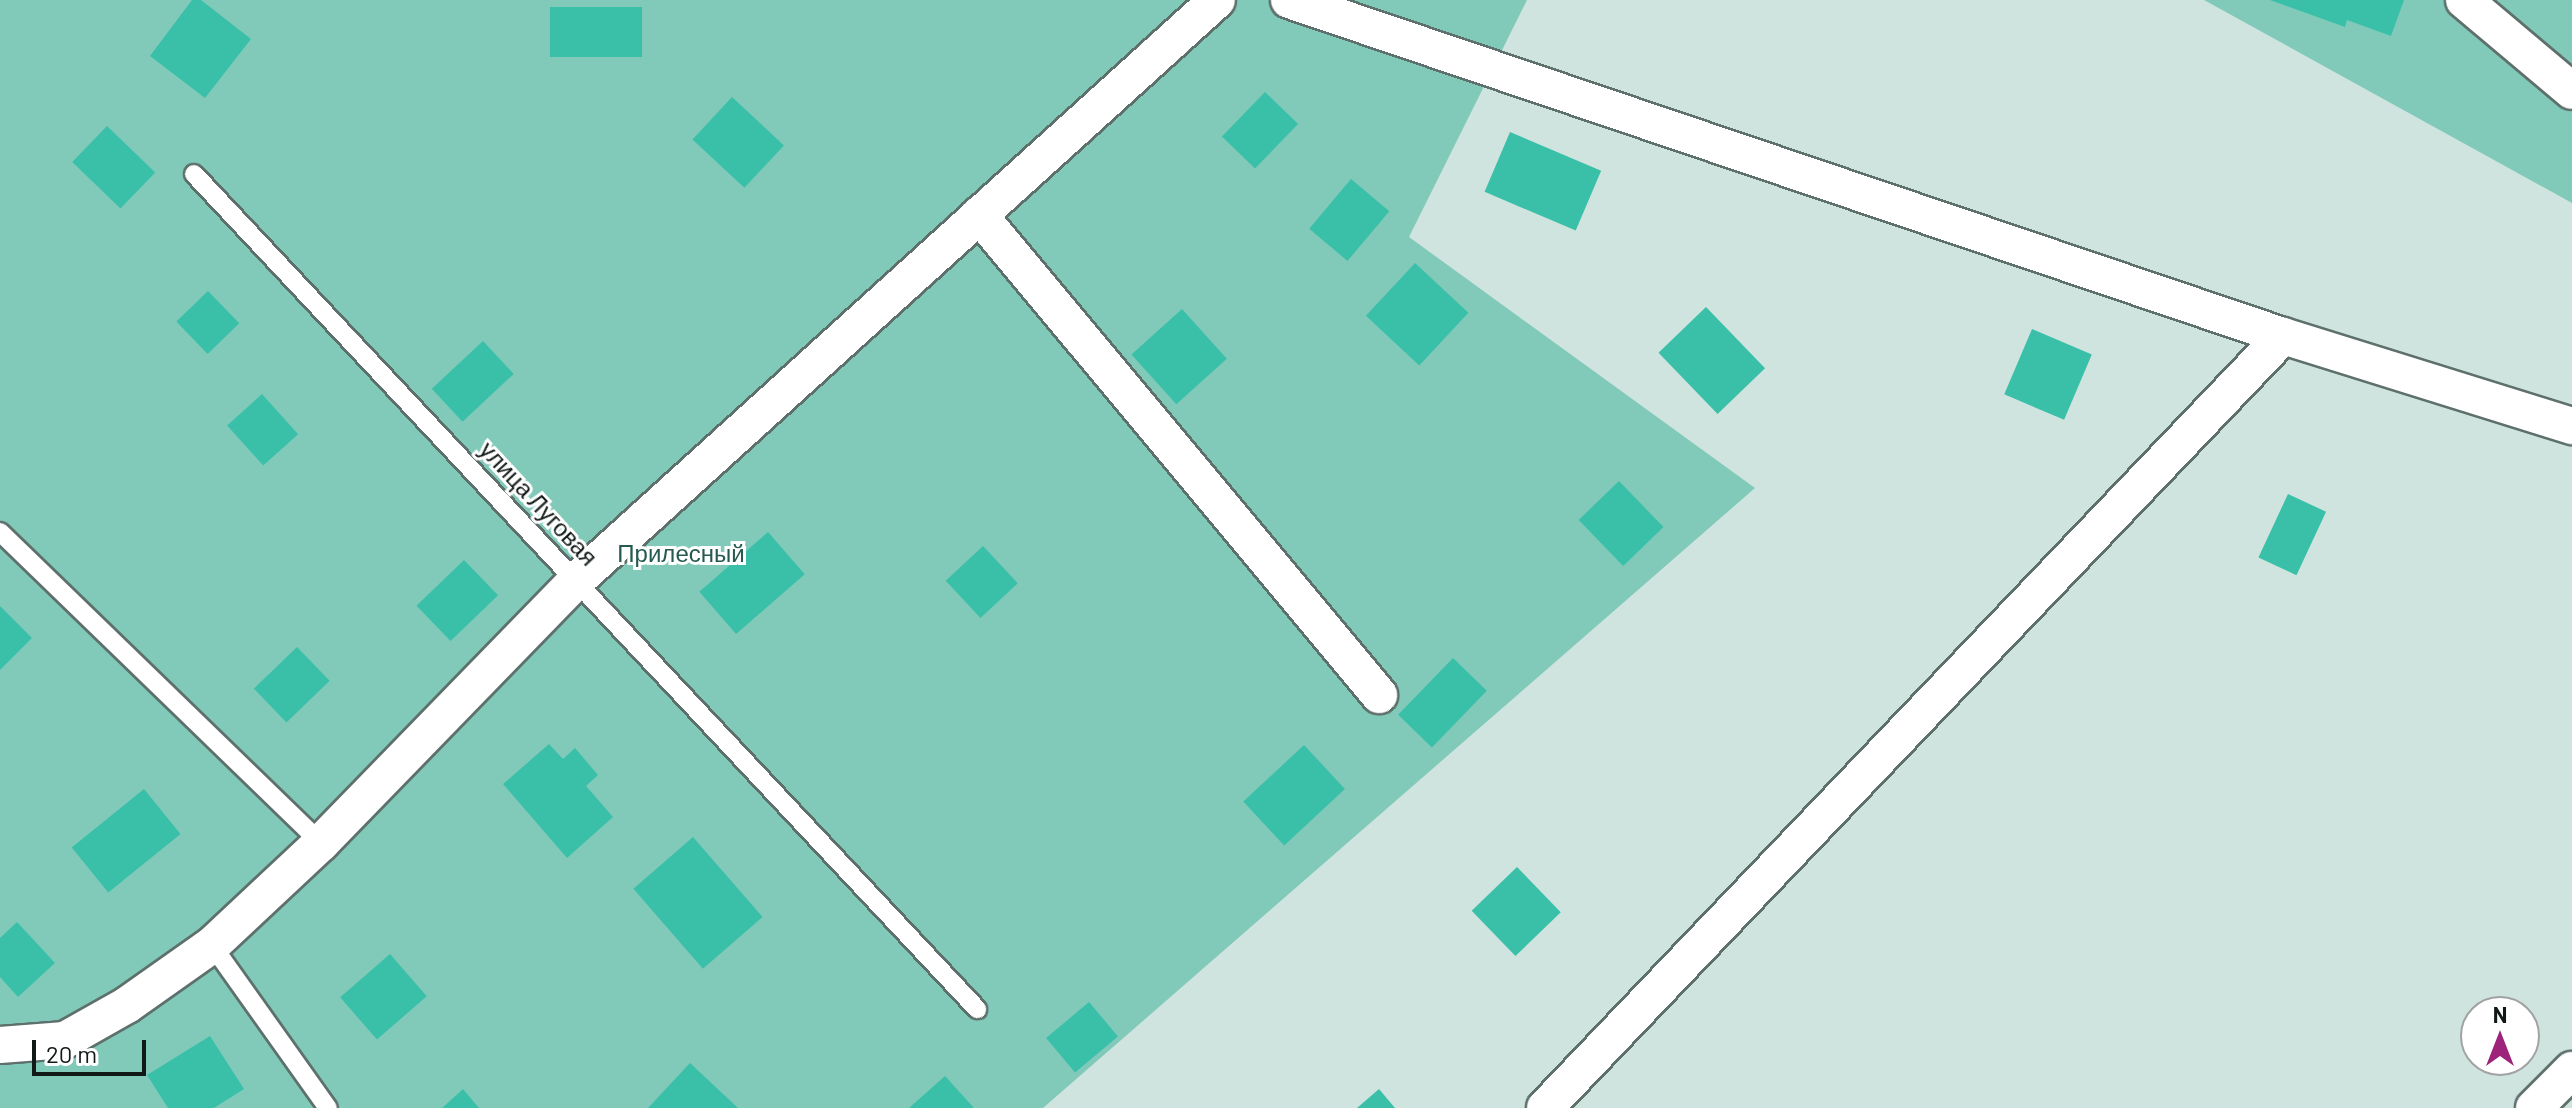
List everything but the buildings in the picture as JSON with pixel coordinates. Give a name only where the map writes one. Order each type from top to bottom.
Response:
[{"type":"street","points":[[0,1045],[65,1040],[127,1005],[212,945],[321,843],[578,579],[1217,0]]},
{"type":"street","points":[[1289,0],[2283,336],[2572,426]]},
{"type":"street","points":[[2464,0],[2572,91]]},
{"type":"street","points":[[979,215],[1379,695]]},
{"type":"street","points":[[1545,1108],[2283,336]]},
{"type":"street","points":[[2534,1108],[2572,1070]]},
{"type":"lane","name":"улица Луговая","points":[[194,174],[578,579],[977,1009]]},
{"type":"lane","points":[[0,532],[321,843]]},
{"type":"lane","points":[[212,945],[328,1108]]},
{"type":"green space","name":"Прилесный","points":[[0,0],[1527,0],[1409,237],[1755,488],[1043,1108],[0,1108]]},
{"type":"green space","points":[[2204,0],[2572,0],[2572,203]]}]
